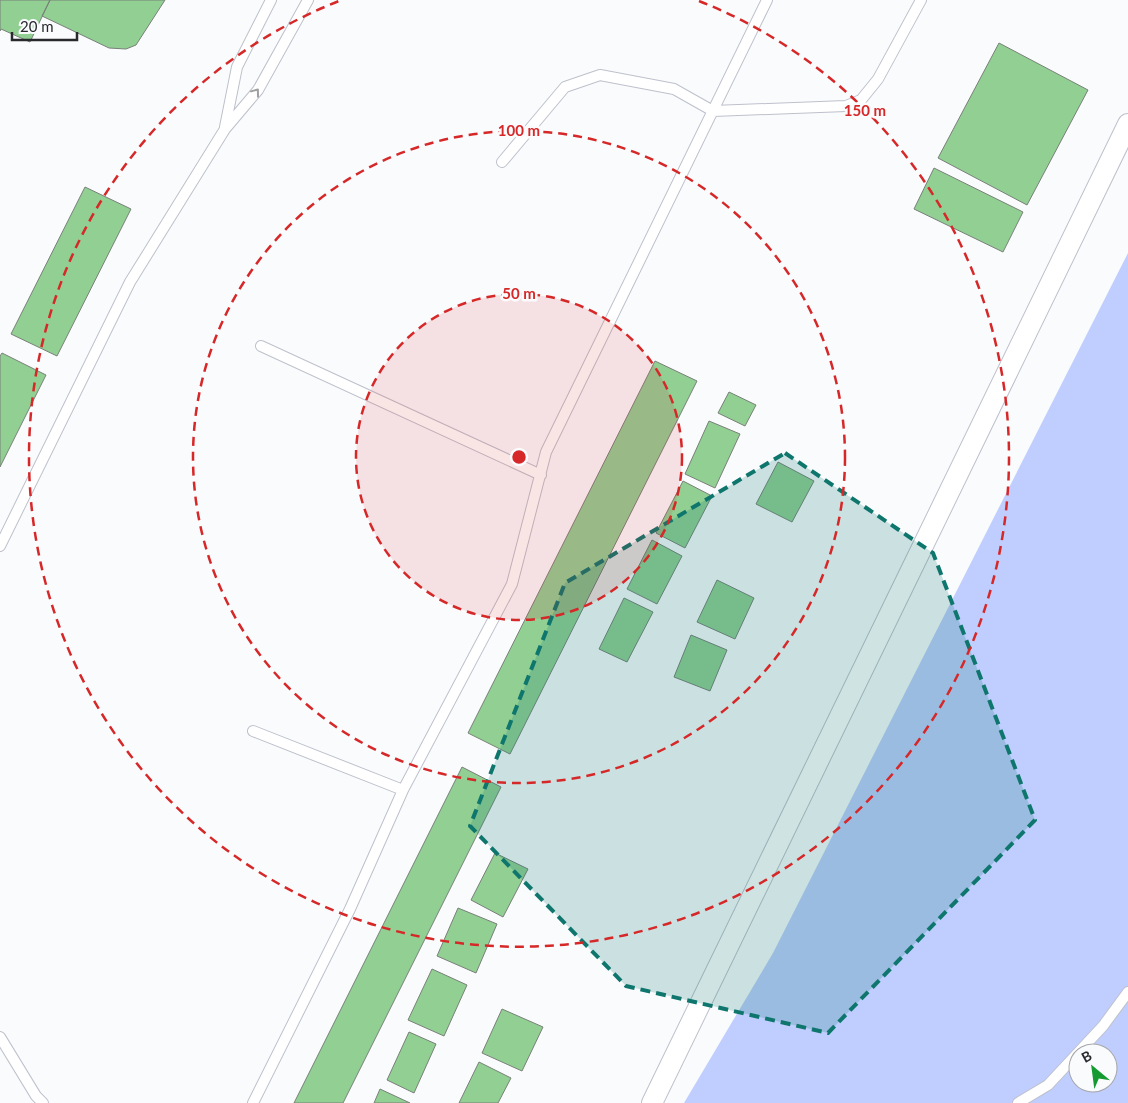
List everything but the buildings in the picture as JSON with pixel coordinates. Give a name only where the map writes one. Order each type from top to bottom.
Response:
[{"type":"street","points":[[652,1103],[1128,124]]},
{"type":"lane","points":[[225,129],[237,67],[271,0]]},
{"type":"lane","points":[[0,546],[130,282],[225,129],[258,90],[308,0]]},
{"type":"lane","points":[[253,1103],[350,909],[403,790],[512,584],[542,475],[546,452],[767,0]]},
{"type":"lane","points":[[502,162],[565,87],[600,75],[674,89],[713,111],[846,106],[861,100],[878,79],[921,0]]},
{"type":"lane","points":[[261,346],[542,475]]},
{"type":"lane","points":[[252,731],[403,790]]},
{"type":"lane","points":[[1018,1103],[1048,1085],[1103,1026],[1128,992]]},
{"type":"lane","points":[[0,1037],[36,1096],[43,1103]]},
{"type":"highlighted area","points":[[785,453],[933,553],[1035,820],[828,1033],[626,986],[470,826],[565,583]]},
{"type":"shaded area","points":[[1128,253],[1128,1103],[684,1103],[773,953]]}]
